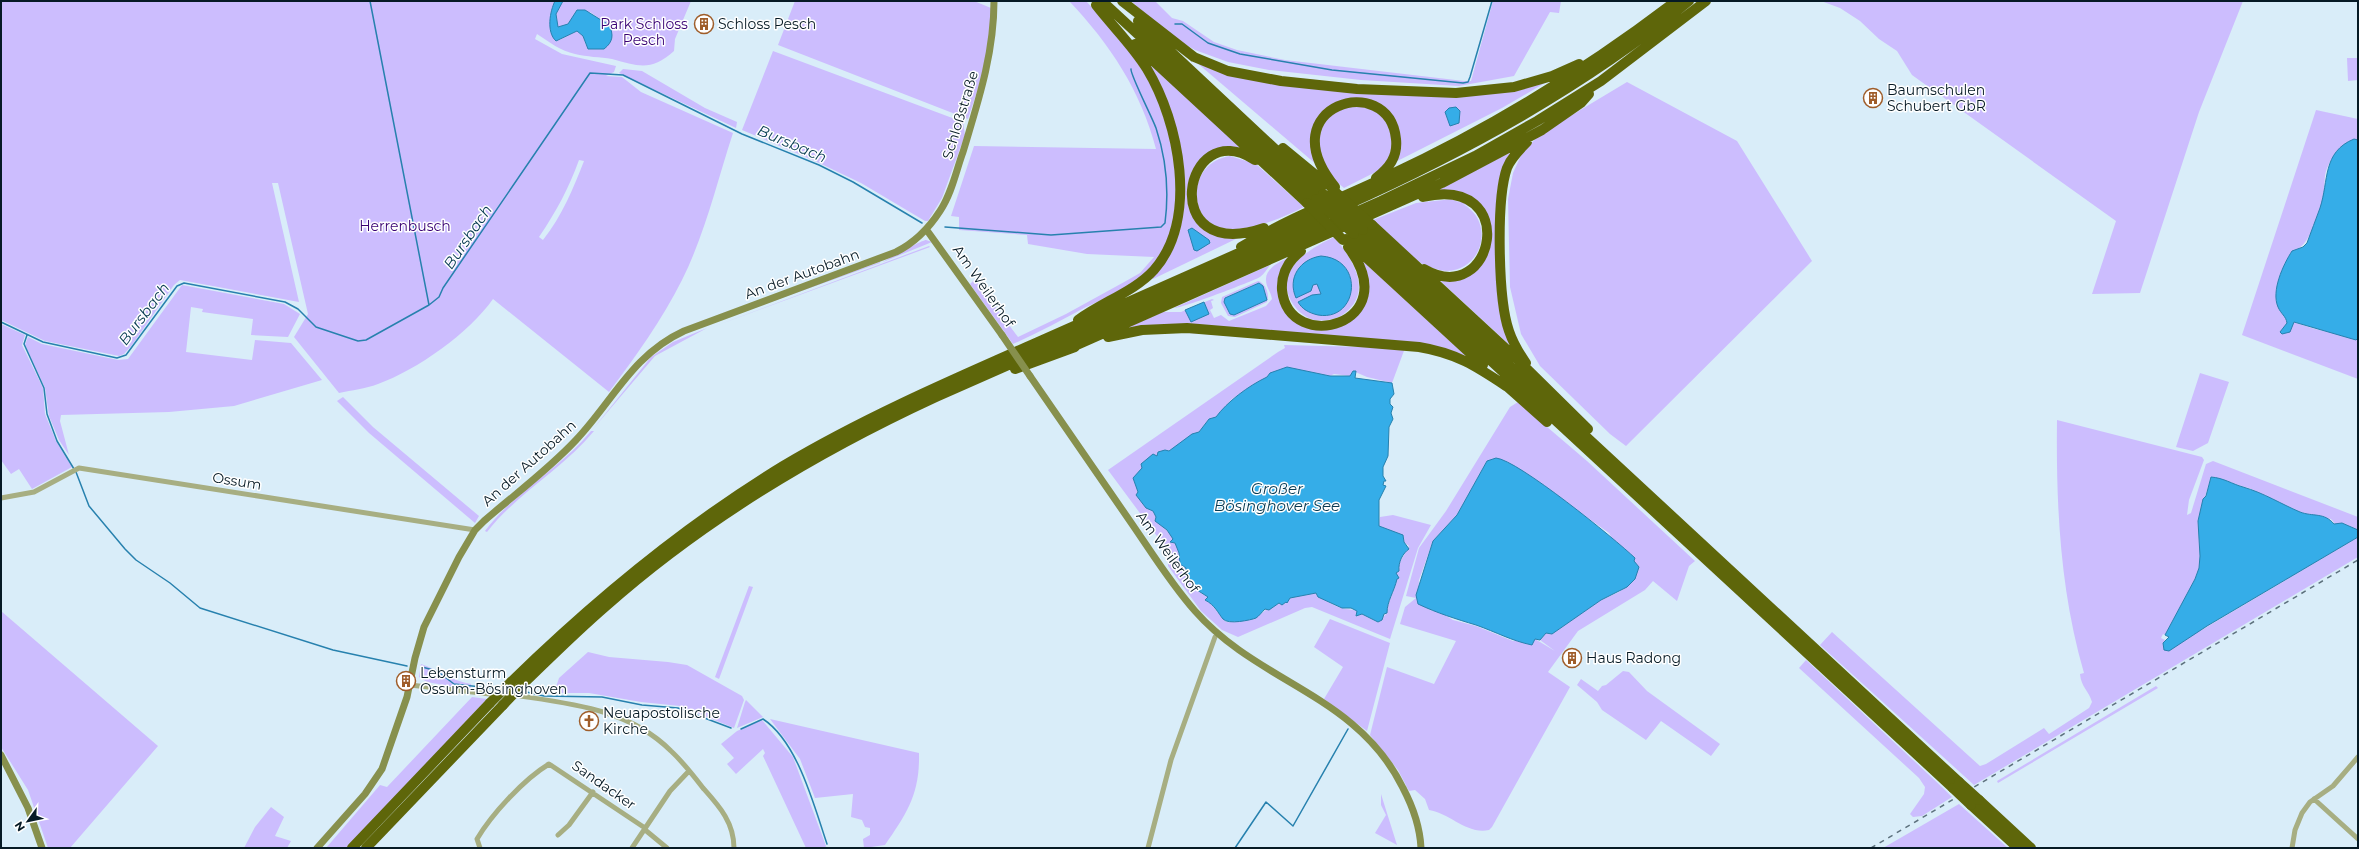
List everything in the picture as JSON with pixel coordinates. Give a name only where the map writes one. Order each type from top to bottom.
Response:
[{"type":"highway","points":[[1116,1],[1230,108],[1310,169],[1323,194],[1352,236],[1506,386],[1569,440],[1606,467]]},
{"type":"highway","points":[[1122,1],[1194,58],[1205,63],[1239,73],[1316,86],[1456,93],[1514,87],[1552,76],[1608,49]]},
{"type":"highway","points":[[1204,268],[1263,233],[1391,175],[1510,112],[1564,80],[1676,1]]},
{"type":"highway","points":[[352,848],[490,698],[511,682],[566,629],[637,568],[747,489],[864,422],[1060,332],[1402,180],[1470,146],[1595,71],[1689,1]]},
{"type":"highway","points":[[366,848],[502,705],[605,606],[668,556],[728,512],[821,455],[874,427],[942,395],[1457,165],[1520,132],[1601,81],[1706,1]]},
{"type":"highway","points":[[1097,2],[1323,194]]},
{"type":"highway","points":[[1060,332],[1091,310],[1138,284],[1154,270],[1167,252],[1172,239],[1179,208],[1180,184],[1176,144],[1164,104],[1139,56],[1097,2]]},
{"type":"highway","points":[[1097,2],[1272,171]]},
{"type":"highway","points":[[942,395],[957,394],[998,376],[1068,349],[1318,240],[1461,174],[1534,134],[1581,103],[1601,81]]},
{"type":"highway","points":[[1365,186],[1386,171],[1393,160],[1397,146],[1395,132],[1389,119],[1381,110],[1365,103],[1348,102],[1328,113],[1316,132],[1316,156],[1320,166],[1326,221],[1352,236],[1620,468],[1975,803],[2018,848]]},
{"type":"highway","points":[[1534,134],[1516,153],[1507,168],[1501,195],[1500,244],[1503,309],[1508,330],[1521,356],[1540,382]]},
{"type":"highway","points":[[1300,215],[1251,232],[1233,234],[1218,232],[1205,224],[1196,215],[1192,203],[1192,180],[1204,161],[1214,155],[1225,152],[1238,152],[1272,171],[1323,194],[1348,203],[1540,382],[1611,453],[1620,468]]},
{"type":"highway","points":[[1396,204],[1433,195],[1460,196],[1477,207],[1487,227],[1487,243],[1481,259],[1474,266],[1460,274],[1444,276],[1432,273],[1404,254]]},
{"type":"highway","points":[[1318,240],[1290,260],[1283,276],[1283,292],[1287,304],[1295,315],[1311,325],[1328,326],[1346,320],[1355,312],[1362,300],[1365,287],[1352,236]]},
{"type":"highway","points":[[1352,236],[1956,785]]},
{"type":"highway","points":[[1068,349],[1121,333],[1142,330],[1213,330],[1436,350],[1465,360],[1506,386]]},
{"type":"highway","points":[[1975,803],[2031,848]]},
{"type":"main road","name":"Schloßstraße","points":[[926,229],[947,198],[976,108],[990,60],[994,1]]},
{"type":"main road","name":"Am Weilerhof","points":[[926,229],[1002,335],[1176,588],[1195,611],[1218,634],[1246,655],[1350,720],[1382,752],[1396,772],[1407,795],[1415,816],[1421,848]]},
{"type":"main road","name":"An der Autobahn","points":[[318,848],[379,775],[390,749],[410,685],[415,658],[424,627],[450,573],[476,530],[573,444],[634,367],[657,346],[692,328],[892,255],[907,246],[926,229]]},
{"type":"main road","points":[[1,755],[28,808],[42,848]]},
{"type":"street","name":"Ossum","points":[[1,498],[34,492],[78,468],[476,530]]},
{"type":"street","points":[[1148,848],[1171,760],[1215,638]]},
{"type":"street","points":[[410,685],[490,698]]},
{"type":"street","points":[[520,696],[570,704],[620,716],[661,742],[689,771],[725,814],[733,834],[734,848]]},
{"type":"street","points":[[2292,848],[2298,820],[2314,799],[2332,786],[2358,757]]},
{"type":"street","name":"Sandacker","points":[[480,848],[476,842],[493,818],[516,792],[549,764],[593,792],[645,829],[667,848]]},
{"type":"street","points":[[632,848],[670,791],[689,771]]},
{"type":"street","points":[[558,835],[569,825],[593,792]]},
{"type":"street","points":[[2314,799],[2358,839]]},
{"type":"green space","name":"Herrenbusch","points":[[1,1],[555,1],[550,16],[554,39],[559,40],[577,31],[583,36],[586,45],[603,21],[590,12],[565,26],[558,27],[556,14],[563,1],[691,1],[675,39],[674,51],[666,58],[651,65],[644,66],[629,64],[612,59],[570,53],[537,34],[535,39],[562,54],[616,66],[614,72],[606,76],[622,77],[641,92],[733,133],[704,226],[682,280],[648,338],[609,392],[493,299],[483,312],[456,337],[441,349],[409,370],[378,384],[339,393],[294,337],[308,314],[278,183],[272,183],[299,302],[180,280],[174,285],[132,345],[124,354],[119,356],[45,341],[1,320]],"holes":[[[579,160],[584,161],[561,212],[543,240],[539,237],[562,200]]]},
{"type":"green space","points":[[795,1],[974,1],[991,8],[988,51],[968,119],[778,45]]},
{"type":"green space","points":[[1069,1],[1086,1],[1137,59],[1150,81],[1167,125],[1176,177],[1172,227],[1163,249],[1150,268],[1129,286],[1013,344],[970,284],[976,278],[979,282],[978,284],[1018,337],[1066,314],[1140,273],[1154,257],[1087,254],[1028,244],[1027,235],[959,230],[959,217],[951,216],[974,146],[1156,149],[1142,107],[1122,69],[1098,34]]},
{"type":"green space","points":[[1131,1],[1155,1],[1172,18],[1183,21],[1214,42],[1237,50],[1285,60],[1471,81],[1493,1],[1561,1],[1559,13],[1550,12],[1514,76],[1459,86],[1361,80],[1269,70],[1228,62],[1195,50],[1168,34]]},
{"type":"green space","points":[[1821,1],[2243,1],[2199,112],[2140,293],[2092,294],[2116,221],[1912,75],[1897,51],[1879,39],[1860,21],[1840,8]]},
{"type":"green space","points":[[773,51],[963,122],[965,135],[942,198],[928,221],[925,221],[861,183],[815,161],[742,130]]},
{"type":"green space","points":[[1144,57],[1244,149],[1218,151],[1188,191],[1189,206],[1228,237],[1240,237],[1153,279],[1152,276],[1167,258],[1181,171]]},
{"type":"green space","points":[[2347,58],[2358,58],[2358,80],[2348,81]]},
{"type":"green space","points":[[1196,62],[1221,70],[1458,95],[1555,77],[1502,108],[1344,188]]},
{"type":"green space","points":[[623,69],[642,71],[705,108],[737,122],[736,128],[619,73]]},
{"type":"green space","points":[[1627,82],[1737,141],[1812,261],[1626,446],[1610,434],[1540,366],[1521,334],[1510,287],[1508,199],[1513,173],[1523,151],[1542,133]]},
{"type":"green space","points":[[2316,110],[2358,119],[2358,140],[2354,139],[2344,145],[2335,154],[2326,171],[2324,195],[2314,226],[2305,242],[2295,250],[2281,312],[2286,317],[2287,323],[2280,332],[2293,322],[2315,329],[2358,338],[2358,379],[2242,335]]},
{"type":"green space","points":[[1511,152],[1507,158],[1497,221],[1514,349],[1437,278],[1444,279],[1482,262],[1485,213],[1434,192]]},
{"type":"green space","points":[[1230,156],[1256,164],[1304,207],[1278,219],[1240,229],[1216,226],[1205,219],[1199,208],[1196,195],[1198,182],[1204,170],[1215,161]]},
{"type":"green space","points":[[1453,199],[1465,205],[1478,219],[1482,238],[1474,257],[1467,264],[1458,269],[1447,271],[1420,263],[1398,245],[1373,220],[1416,203]]},
{"type":"green space","points":[[1334,237],[1348,255],[1353,265],[1359,285],[1358,295],[1353,304],[1342,315],[1335,318],[1318,321],[1310,319],[1304,315],[1293,304],[1287,289],[1287,279],[1291,269],[1297,261],[1315,247]]},
{"type":"green space","points":[[926,240],[932,242],[883,262],[911,246]]},
{"type":"green space","points":[[929,246],[930,247],[710,328]]},
{"type":"green space","points":[[1288,258],[1279,289],[1306,326],[1356,315],[1365,270],[1361,259],[1467,357],[1441,349],[1124,329],[1163,312],[1181,312],[1212,299],[1214,300],[1211,301],[1213,308],[1210,310],[1214,318],[1221,315],[1229,321],[1266,306],[1272,299],[1266,283],[1266,276],[1270,269],[1277,263]]},
{"type":"green space","points":[[880,262],[880,263],[709,324]]},
{"type":"green space","points":[[1270,265],[1260,277],[1254,280],[1201,300],[1174,308]]},
{"type":"green space","points":[[1258,281],[1263,284],[1267,290],[1267,302],[1235,317],[1228,316],[1221,303],[1222,297]]},
{"type":"green space","points":[[182,285],[284,304],[300,314],[288,337],[251,335],[253,319],[202,312],[203,309],[191,307],[186,352],[252,360],[255,340],[291,343],[322,380],[234,406],[169,412],[61,415],[60,421],[69,455],[59,440],[49,416],[45,388],[25,345],[28,337],[42,344],[118,360],[128,359]]},
{"type":"green space","points":[[1,324],[25,335],[22,345],[43,388],[45,414],[56,441],[72,467],[32,489],[19,469],[11,474],[1,460]]},
{"type":"green space","points":[[707,328],[655,356],[593,429],[651,357],[673,342]]},
{"type":"green space","points":[[1284,345],[1405,348],[1392,383],[1367,377],[1353,371],[1350,376],[1334,374],[1330,376],[1304,371],[1267,377],[1232,399],[1216,417],[1209,419],[1199,432],[1193,434],[1179,446],[1146,464],[1137,480],[1140,498],[1147,507],[1153,510],[1156,517],[1155,521],[1165,529],[1173,539],[1180,558],[1180,564],[1186,568],[1185,572],[1201,593],[1208,597],[1206,600],[1227,622],[1255,618],[1276,604],[1284,604],[1290,598],[1316,593],[1318,597],[1336,606],[1357,611],[1356,616],[1362,614],[1378,622],[1387,613],[1387,608],[1394,589],[1396,573],[1399,570],[1399,564],[1409,546],[1404,542],[1404,537],[1379,526],[1380,517],[1393,515],[1431,525],[1418,548],[1390,639],[1312,607],[1305,608],[1238,637],[1222,630],[1201,611],[1168,566],[1168,551],[1108,470],[1285,348]]},
{"type":"green space","points":[[2200,373],[2229,382],[2208,443],[2193,451],[2176,447]]},
{"type":"green space","points":[[343,397],[373,427],[479,516],[475,523],[369,433],[337,401]]},
{"type":"green space","points":[[1518,402],[1587,461],[1695,561],[1689,566],[1677,601],[1653,581],[1645,590],[1578,631],[1548,672],[1570,687],[1492,827],[1489,830],[1481,831],[1466,827],[1444,815],[1429,810],[1425,799],[1415,790],[1409,791],[1398,770],[1370,735],[1387,667],[1434,684],[1456,641],[1400,624],[1405,607],[1416,598],[1406,596],[1419,548],[1446,511],[1510,407]],"holes":[[[1500,459],[1520,470],[1609,533],[1635,579],[1619,592],[1601,600],[1552,634],[1546,633],[1540,640],[1555,651],[1535,639],[1513,641],[1476,626],[1453,620],[1440,612],[1430,610],[1418,598],[1419,580],[1433,541],[1457,515],[1487,461]]]},
{"type":"green space","points":[[2057,420],[2202,457],[2204,460],[2189,500],[2187,515],[2191,513],[2206,464],[2213,461],[2358,517],[2358,530],[2342,523],[2336,525],[2331,519],[2302,513],[2249,488],[2211,477],[2198,521],[2200,556],[2199,568],[2195,579],[2165,635],[2163,634],[2161,638],[2165,640],[2163,643],[2200,631],[2358,537],[2358,557],[1974,785],[1820,645],[1832,632],[1980,766],[1986,764],[2044,728],[2049,734],[2089,708],[2092,702],[2083,686],[2080,674],[2084,673],[2070,611],[2061,548],[2057,484]]},
{"type":"green space","points":[[591,431],[594,431],[582,445],[525,493],[487,532],[485,531],[509,505],[566,457]]},
{"type":"green space","points":[[749,586],[753,587],[719,679],[715,677]]},
{"type":"green space","points":[[1,611],[158,746],[70,848],[48,848],[28,790],[1,747]]},
{"type":"green space","points":[[1330,619],[1390,643],[1367,731],[1324,699],[1343,667],[1314,647]]},
{"type":"green space","points":[[588,652],[609,657],[687,665],[742,696],[744,700],[734,728],[680,706],[641,702],[589,693],[554,693],[559,678]]},
{"type":"green space","points":[[1806,660],[1952,797],[1922,816],[1913,817],[1910,814],[1924,794],[1925,787],[1919,778],[1799,668]]},
{"type":"green space","points":[[421,664],[464,683],[471,684],[471,690],[427,682],[419,677]]},
{"type":"green space","points":[[1623,671],[1629,672],[1647,691],[1720,744],[1711,756],[1661,721],[1646,740],[1602,710],[1597,702],[1577,685],[1581,679],[1598,691],[1602,686],[1606,685]]},
{"type":"green space","points":[[2156,686],[2158,688],[1998,783],[1997,781]]},
{"type":"green space","points":[[472,697],[487,699],[347,848],[326,848],[380,785],[387,787]]},
{"type":"green space","points":[[746,700],[763,717],[737,728],[745,702]]},
{"type":"green space","points":[[770,719],[919,753],[917,780],[911,802],[900,823],[885,845],[864,848],[863,839],[870,835],[870,828],[865,827],[862,820],[851,817],[853,794],[815,798],[800,759]]},
{"type":"green space","points":[[762,720],[793,757],[826,846],[825,848],[806,848],[763,756],[765,753],[763,749],[736,774],[727,764],[734,758],[721,744],[737,731]]},
{"type":"green space","points":[[1381,794],[1397,845],[1375,833],[1386,815],[1381,805]]},
{"type":"green space","points":[[1959,804],[2008,848],[1883,848]]},
{"type":"green space","points":[[271,807],[284,817],[275,836],[291,841],[287,848],[244,848],[255,827]]},
{"type":"water","points":[[555,1],[563,1],[556,14],[558,27],[568,24],[577,10],[585,10],[609,25],[612,32],[612,38],[609,44],[604,49],[588,49],[583,36],[577,31],[556,41],[550,27],[550,16]]},
{"type":"water","points":[[1456,107],[1460,111],[1459,123],[1450,126],[1445,112],[1449,108]]},
{"type":"water","points":[[2354,139],[2358,140],[2358,338],[2356,340],[2294,322],[2290,332],[2282,334],[2280,332],[2287,323],[2276,301],[2279,278],[2292,251],[2303,247],[2307,243],[2323,198],[2328,168],[2336,151]]},
{"type":"water","points":[[1192,228],[1209,240],[1210,243],[1197,251],[1194,250],[1188,230]]},
{"type":"water","points":[[1321,256],[1335,260],[1345,267],[1350,278],[1351,289],[1348,300],[1342,309],[1331,315],[1318,315],[1312,313],[1304,309],[1298,302],[1312,295],[1321,294],[1317,284],[1313,285],[1311,291],[1296,298],[1294,291],[1294,277],[1301,265]]},
{"type":"water","points":[[1259,283],[1263,286],[1267,300],[1234,315],[1230,314],[1224,302],[1225,298]]},
{"type":"water","points":[[1204,302],[1209,314],[1191,322],[1185,310]]},
{"type":"water","name":"Großer Bösinghover See","points":[[1287,367],[1330,376],[1350,376],[1353,371],[1356,371],[1355,378],[1392,383],[1394,394],[1390,399],[1390,404],[1393,407],[1391,413],[1393,419],[1389,427],[1388,456],[1383,467],[1383,476],[1386,481],[1384,481],[1383,485],[1386,486],[1379,500],[1379,526],[1403,535],[1404,542],[1409,549],[1401,558],[1399,571],[1396,573],[1399,578],[1397,579],[1389,600],[1387,613],[1384,614],[1382,620],[1378,622],[1362,614],[1356,616],[1357,611],[1351,608],[1342,608],[1318,597],[1316,593],[1290,598],[1287,603],[1286,602],[1282,605],[1279,603],[1269,610],[1265,609],[1253,619],[1240,622],[1226,621],[1214,607],[1205,600],[1208,597],[1197,590],[1185,572],[1186,568],[1180,564],[1179,553],[1175,543],[1170,542],[1173,539],[1167,530],[1155,521],[1156,517],[1153,511],[1146,508],[1136,495],[1138,492],[1133,478],[1142,468],[1141,464],[1153,454],[1157,456],[1158,452],[1165,450],[1169,451],[1192,434],[1199,432],[1209,419],[1216,417],[1238,395],[1267,377],[1270,373]]},
{"type":"water","points":[[1496,458],[1507,462],[1524,472],[1566,502],[1635,558],[1634,561],[1639,567],[1635,579],[1627,587],[1601,600],[1552,634],[1546,633],[1540,640],[1535,639],[1532,645],[1447,616],[1418,604],[1416,595],[1433,541],[1457,515],[1487,461]]},
{"type":"water","points":[[2211,477],[2258,492],[2300,512],[2322,516],[2334,524],[2342,523],[2358,530],[2358,537],[2207,626],[2169,651],[2164,650],[2163,643],[2169,637],[2165,635],[2195,579],[2199,568],[2200,556],[2198,521],[2203,499],[2206,496]]},
{"type":"waterway","points":[[370,1],[429,305]]},
{"type":"waterway","points":[[1175,24],[1182,24],[1208,43],[1240,54],[1332,70],[1463,83],[1468,82],[1470,77],[1492,1]]},
{"type":"waterway","points":[[945,227],[1051,235],[1161,227],[1165,223],[1167,199],[1166,175],[1162,151],[1156,128],[1131,69]]},
{"type":"waterway","name":"Bursbach","points":[[1,322],[43,342],[117,358],[126,355],[177,286],[184,283],[285,302],[298,309],[316,327],[358,341],[366,340],[429,305],[439,297],[443,288],[590,73],[623,75],[742,134],[819,165],[853,182],[922,223]]},
{"type":"waterway","points":[[27,335],[24,344],[44,388],[47,414],[57,441],[74,469]]},
{"type":"waterway","points":[[76,472],[89,506],[125,549],[136,560],[170,583],[200,608],[333,650],[407,666]]},
{"type":"waterway","points":[[422,667],[437,671],[454,684],[499,689]]},
{"type":"waterway","points":[[522,691],[544,696],[602,697],[642,705],[678,708],[731,728]]},
{"type":"waterway","points":[[741,729],[763,719],[775,729],[786,743],[803,776],[827,844]]},
{"type":"waterway","points":[[1235,848],[1266,802],[1293,826],[1348,729]]},
{"type":"railway","points":[[1871,848],[2358,560]]},
{"type":"place","name":"Schloss Pesch","points":[[704,24]]},
{"type":"place","name":"Baumschulen Schubert GbR","points":[[1873,98]]},
{"type":"place","name":"Haus Radong","points":[[1572,658]]},
{"type":"place","name":"Lebensturm Ossum-Bösinghoven","points":[[406,681]]},
{"type":"place","name":"Neuapostolische Kirche","points":[[589,721]]},
{"type":"park label","name":"Park Schloss Pesch","points":[[644,32]]}]
